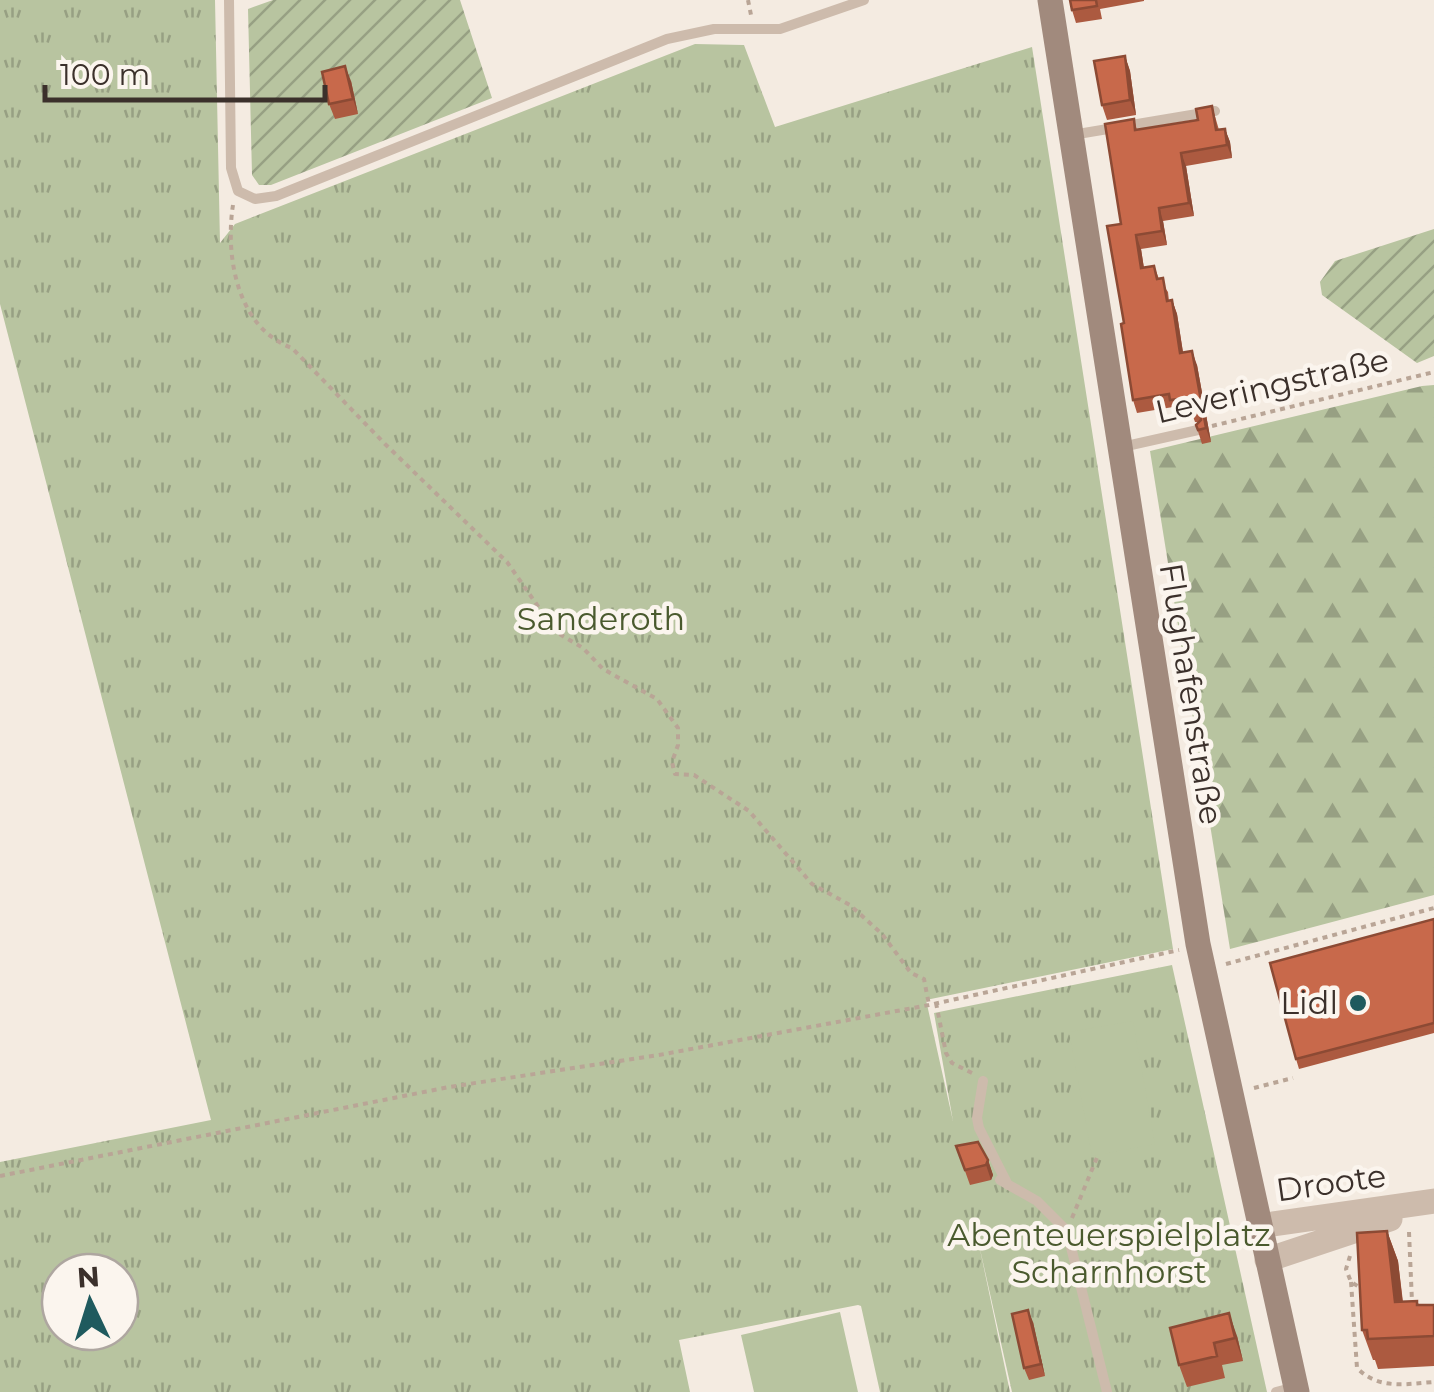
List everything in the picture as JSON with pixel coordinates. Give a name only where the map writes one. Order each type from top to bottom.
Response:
[{"type":"main road","name":"Flughafenstraße","points":[[1050,0],[1198,944],[1268,1260],[1290,1390]]},
{"type":"street","name":"Droote","points":[[1260,1226],[1394,1206],[1418,1212]]},
{"type":"street","name":"Droote","points":[[1268,1260],[1418,1212]]},
{"type":"lane","points":[[229,0],[232,168],[238,191],[254,199],[276,196],[667,39],[714,29],[780,29],[864,0]]},
{"type":"lane","points":[[1071,135],[1215,111]]},
{"type":"lane","name":"Leveringstraße","points":[[1120,448],[1198,430]]},
{"type":"lane","points":[[983,1081],[979,1128],[1004,1183],[1037,1201],[1067,1232],[1107,1392]]},
{"type":"path","points":[[238,191],[232,208],[232,272],[238,289],[275,342],[292,348],[507,562],[556,632],[583,648],[604,669],[658,699],[678,728],[672,762],[675,774],[694,775],[748,811],[812,884],[850,905],[882,934],[911,973],[924,980],[929,1005]]},
{"type":"path","name":"Leveringstraße","points":[[1198,430],[1434,372]]},
{"type":"path","points":[[1224,965],[1434,908]]},
{"type":"path","points":[[0,1176],[448,1086],[660,1055],[929,1005],[1198,944]]},
{"type":"path","points":[[936,1003],[946,1053],[952,1062],[962,1065]]},
{"type":"path","points":[[1254,1088],[1293,1078]]},
{"type":"path","points":[[1067,1232],[1098,1155]]},
{"type":"path","points":[[1412,1303],[1418,1212]]},
{"type":"path","points":[[1354,1246],[1346,1269],[1351,1282],[1358,1368],[1382,1385],[1434,1382]]},
{"type":"path","points":[[1351,1282],[1369,1288]]},
{"type":"green space","name":"Sanderoth","points":[[0,0],[215,0],[220,243],[235,224],[695,44],[744,45],[775,127],[1032,47],[1173,949],[926,1000],[953,1121],[934,1013],[1172,965],[1267,1392],[1012,1392],[978,1240],[1010,1392],[880,1392],[858,1305],[679,1340],[690,1392],[0,1392],[0,1162],[211,1120],[0,304]]},
{"type":"green space","points":[[273,0],[460,0],[492,98],[271,185],[259,185],[252,175],[248,9]]},
{"type":"green space","points":[[1434,229],[1434,356],[1417,363],[1322,295],[1320,282],[1335,261]]},
{"type":"green space","points":[[1434,385],[1434,895],[1230,949],[1150,451]]},
{"type":"green space","points":[[1133,1021],[1155,1144],[1092,1156],[1069,1032]]},
{"type":"green space","points":[[840,1312],[858,1392],[754,1392],[741,1335]]},
{"type":"building","points":[[1070,0],[1096,0],[1097,6],[1072,10]]},
{"type":"building","points":[[1125,56],[1130,100],[1102,105],[1094,61]]},
{"type":"building","points":[[345,66],[353,99],[329,104],[322,72]]},
{"type":"building","points":[[1212,106],[1216,130],[1225,129],[1227,145],[1181,153],[1189,203],[1159,208],[1162,231],[1136,235],[1141,268],[1154,266],[1157,279],[1163,278],[1167,301],[1172,300],[1180,353],[1192,351],[1206,428],[1198,430],[1201,414],[1190,408],[1187,398],[1170,400],[1169,394],[1133,400],[1107,226],[1121,224],[1105,124],[1134,119],[1135,130],[1198,120],[1196,109]]},
{"type":"building","name":"Lidl","points":[[1434,919],[1434,1023],[1296,1059],[1270,963]]},
{"type":"building","points":[[978,1142],[988,1160],[986,1165],[965,1170],[956,1146]]},
{"type":"building","points":[[1387,1231],[1395,1302],[1434,1305],[1434,1336],[1368,1339],[1367,1330],[1362,1330],[1357,1233]]},
{"type":"building","points":[[1028,1310],[1041,1364],[1024,1368],[1012,1314]]},
{"type":"building","points":[[1229,1313],[1235,1338],[1214,1343],[1217,1356],[1179,1365],[1170,1328]]},
{"type":"place","name":"Lidl","points":[[1358,1003]]},
{"type":"park label","name":"Abenteuerspielplatz Scharnhorst","points":[[1109,1254]]}]
